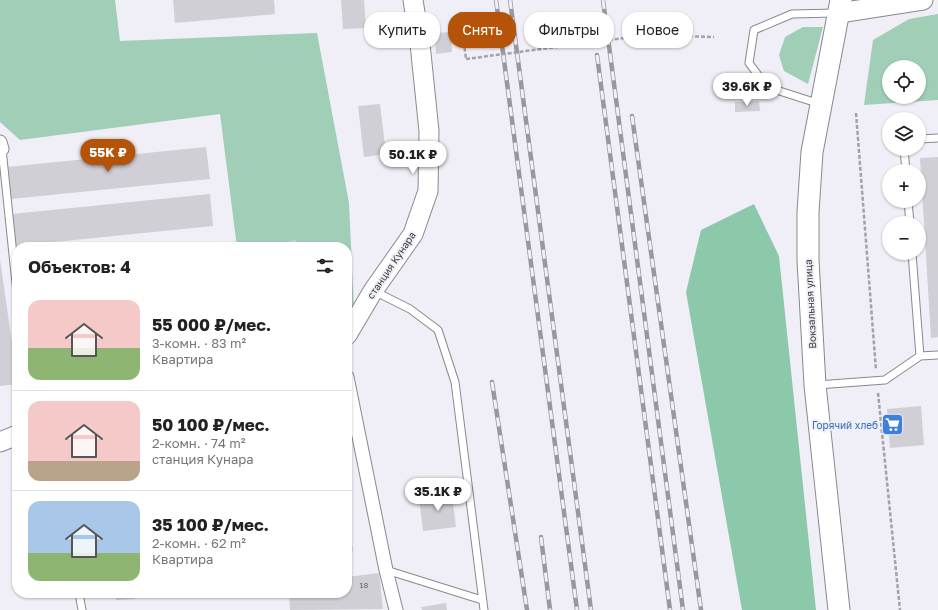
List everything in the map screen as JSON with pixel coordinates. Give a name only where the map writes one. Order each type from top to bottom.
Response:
[{"type":"main road","name":"Вокзальная улица","points":[[839,610],[815,385],[808,260],[808,212],[812,152],[840,6]]},
{"type":"street","name":"станция Кунара","points":[[352,327],[373,291],[413,234],[428,191],[429,131],[420,44],[413,0]]},
{"type":"street","points":[[840,6],[923,0]]},
{"type":"street","points":[[352,402],[386,570],[396,610]]},
{"type":"street","points":[[0,442],[12,437]]},
{"type":"lane","points":[[820,104],[767,87],[749,63],[754,30],[792,14],[840,6]]},
{"type":"lane","points":[[926,139],[938,138]]},
{"type":"lane","points":[[1,146],[12,248]]},
{"type":"lane","points":[[913,260],[920,356]]},
{"type":"lane","points":[[373,291],[410,309],[438,330],[455,382],[484,610]]},
{"type":"lane","points":[[815,385],[885,380],[920,356],[938,355]]},
{"type":"lane","points":[[386,570],[482,600]]},
{"type":"lane","points":[[80,598],[82,610]]},
{"type":"path","points":[[465,48],[466,59],[647,35],[714,37]]},
{"type":"path","points":[[856,113],[877,381],[900,610]]},
{"type":"green space","points":[[0,0],[115,0],[120,41],[317,33],[349,203],[351,242],[236,242],[220,114],[20,140],[0,122]]},
{"type":"green space","points":[[938,14],[938,100],[926,101],[926,60],[882,60],[882,104],[864,105],[873,40],[909,19]]},
{"type":"green space","points":[[803,27],[823,27],[808,84],[784,71],[779,55],[785,37]]},
{"type":"green space","points":[[754,204],[779,256],[816,610],[742,610],[686,292],[701,230]]},
{"type":"green space","points":[[352,268],[354,311],[352,311]]},
{"type":"building","points":[[173,0],[274,0],[275,14],[175,23]]},
{"type":"building","points":[[341,0],[364,0],[364,28],[343,29]]},
{"type":"building","points":[[448,32],[448,48],[452,48],[452,52],[436,54],[436,48],[440,48],[440,33]]},
{"type":"building","points":[[759,101],[760,111],[735,112],[735,102]]},
{"type":"building","points":[[380,104],[386,154],[364,157],[358,106]]},
{"type":"building","points":[[206,147],[210,179],[11,199],[7,167]]},
{"type":"building","points":[[938,157],[938,337],[931,338],[926,256],[926,216],[924,216],[923,208],[926,208],[926,164],[920,164],[920,158]]},
{"type":"building","points":[[210,194],[213,226],[55,242],[15,242],[12,214]]},
{"type":"building","points":[[296,240],[296,242],[286,242]]},
{"type":"building","points":[[0,259],[12,343],[12,385],[0,386]]},
{"type":"building","points":[[921,406],[924,445],[890,448],[887,409]]},
{"type":"building","points":[[452,494],[456,527],[423,531],[419,498]]},
{"type":"building","points":[[379,573],[383,609],[290,610],[289,598],[352,598],[352,576]]},
{"type":"building","points":[[116,598],[135,598],[135,599],[116,600]]},
{"type":"building","points":[[446,603],[447,610],[422,610],[421,607]]},
{"type":"railway","points":[[496,0],[577,610]]},
{"type":"railway","points":[[510,0],[591,610]]},
{"type":"railway","points":[[603,0],[683,610]]},
{"type":"railway","points":[[597,55],[670,610]]},
{"type":"railway","points":[[632,116],[701,610]]},
{"type":"railway","points":[[492,382],[527,610]]},
{"type":"railway","points":[[541,537],[550,610]]},
{"type":"place","name":"Горячий хлеб","points":[[893,425]]}]
